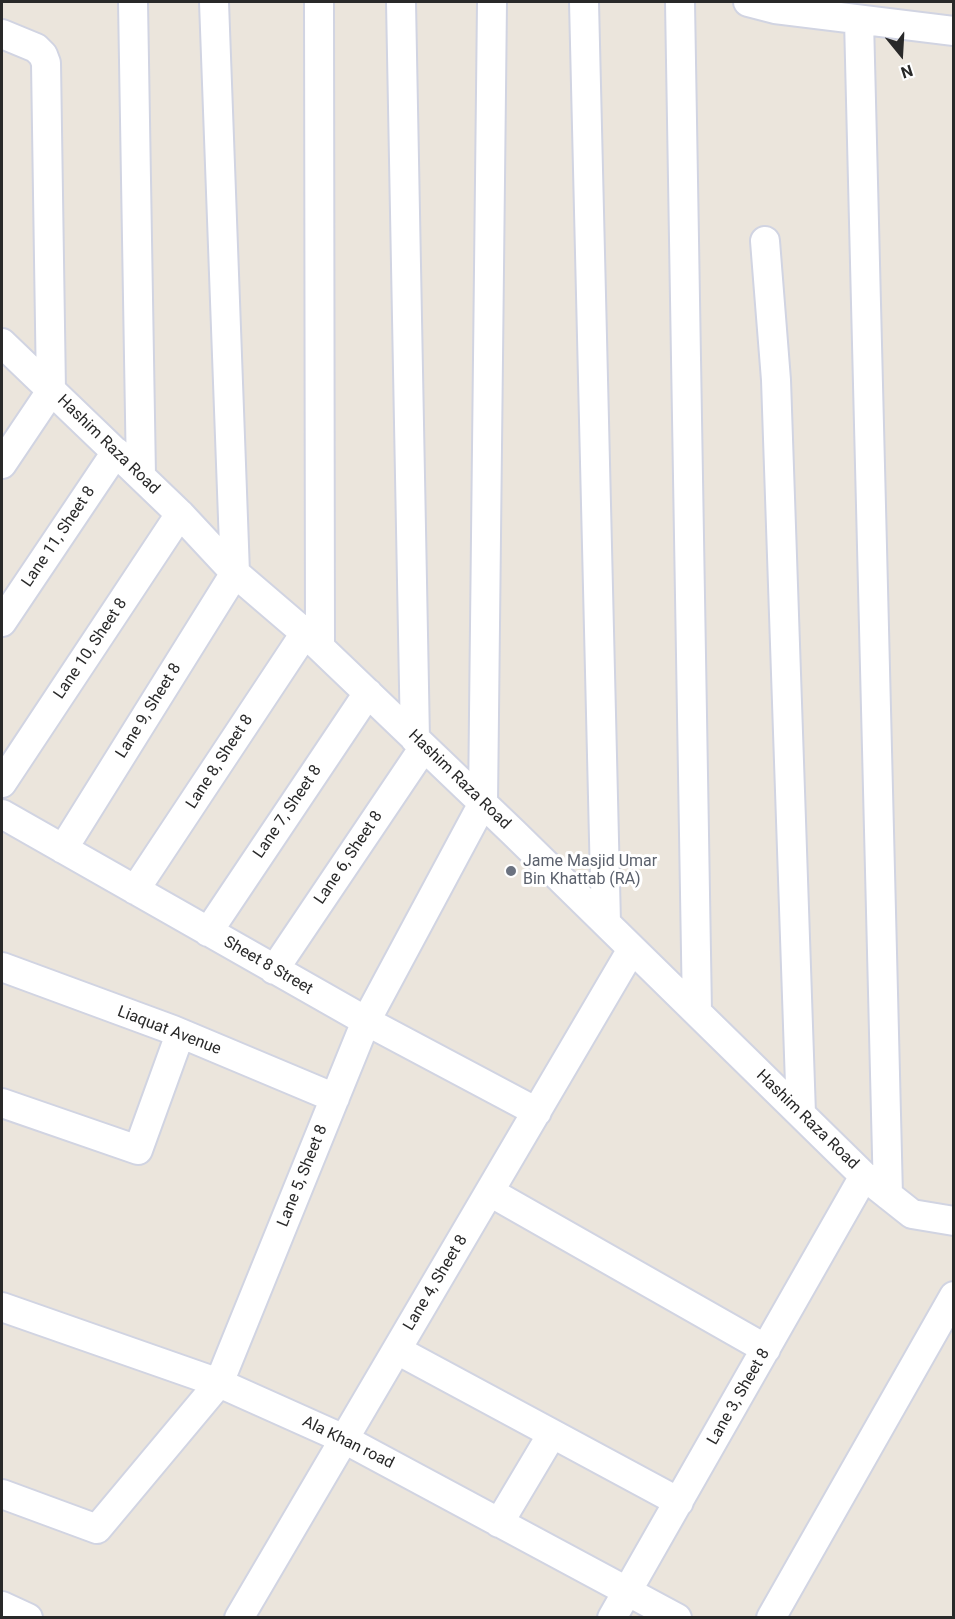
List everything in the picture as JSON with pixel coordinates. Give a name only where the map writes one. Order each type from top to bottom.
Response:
[{"type":"street","points":[[133,2],[141,476]]},
{"type":"street","points":[[214,2],[235,573]]},
{"type":"street","points":[[312,640],[319,2]]},
{"type":"street","points":[[401,2],[420,743]]},
{"type":"street","points":[[483,803],[492,2]]},
{"type":"street","points":[[584,2],[606,923]]},
{"type":"street","points":[[680,2],[697,1012]]},
{"type":"street","points":[[748,2],[776,9],[954,31]]},
{"type":"street","points":[[859,20],[888,1195]]},
{"type":"street","points":[[2,34],[36,48],[43,55],[46,63],[51,391],[2,464]]},
{"type":"street","points":[[765,241],[776,380],[801,1114]]},
{"type":"street","name":"Hashim Raza Road","points":[[2,343],[180,514],[235,573],[312,640],[483,803],[864,1176],[912,1214],[954,1221]]},
{"type":"street","name":"Lane 11, Sheet 8","points":[[2,622],[116,452]]},
{"type":"street","name":"Lane 10, Sheet 8","points":[[2,783],[180,514]]},
{"type":"street","name":"Lane 9, Sheet 8","points":[[63,849],[235,573]]},
{"type":"street","name":"Lane 8, Sheet 8","points":[[135,890],[312,640]]},
{"type":"street","name":"Lane 7, Sheet 8","points":[[208,932],[368,693]]},
{"type":"street","name":"Lane 6, Sheet 8","points":[[274,970],[420,743]]},
{"type":"street","name":"Lane 5, Sheet 8","points":[[2,1494],[97,1530],[219,1383],[366,1021],[483,803]]},
{"type":"street","name":"Sheet 8 Street","points":[[2,814],[274,970],[537,1112]]},
{"type":"street","name":"Lane 4, Sheet 8","points":[[239,1617],[632,949]]},
{"type":"street","name":"Liaquat Avenue","points":[[2,968],[180,1034],[335,1098]]},
{"type":"street","points":[[2,1103],[138,1150],[180,1034]]},
{"type":"street","name":"Lane 3, Sheet 8","points":[[612,1617],[864,1176]]},
{"type":"street","points":[[490,1192],[766,1349]]},
{"type":"street","points":[[771,1617],[954,1296]]},
{"type":"street","name":"Ala Khan road","points":[[2,1307],[219,1383],[344,1439],[677,1617]]},
{"type":"street","points":[[397,1350],[679,1502]]},
{"type":"street","points":[[499,1523],[552,1434]]},
{"type":"street","points":[[2,1605],[28,1617]]},
{"type":"place","name":"Jame Masjid Umar Bin Khattab (RA)","points":[[511,871]]}]
